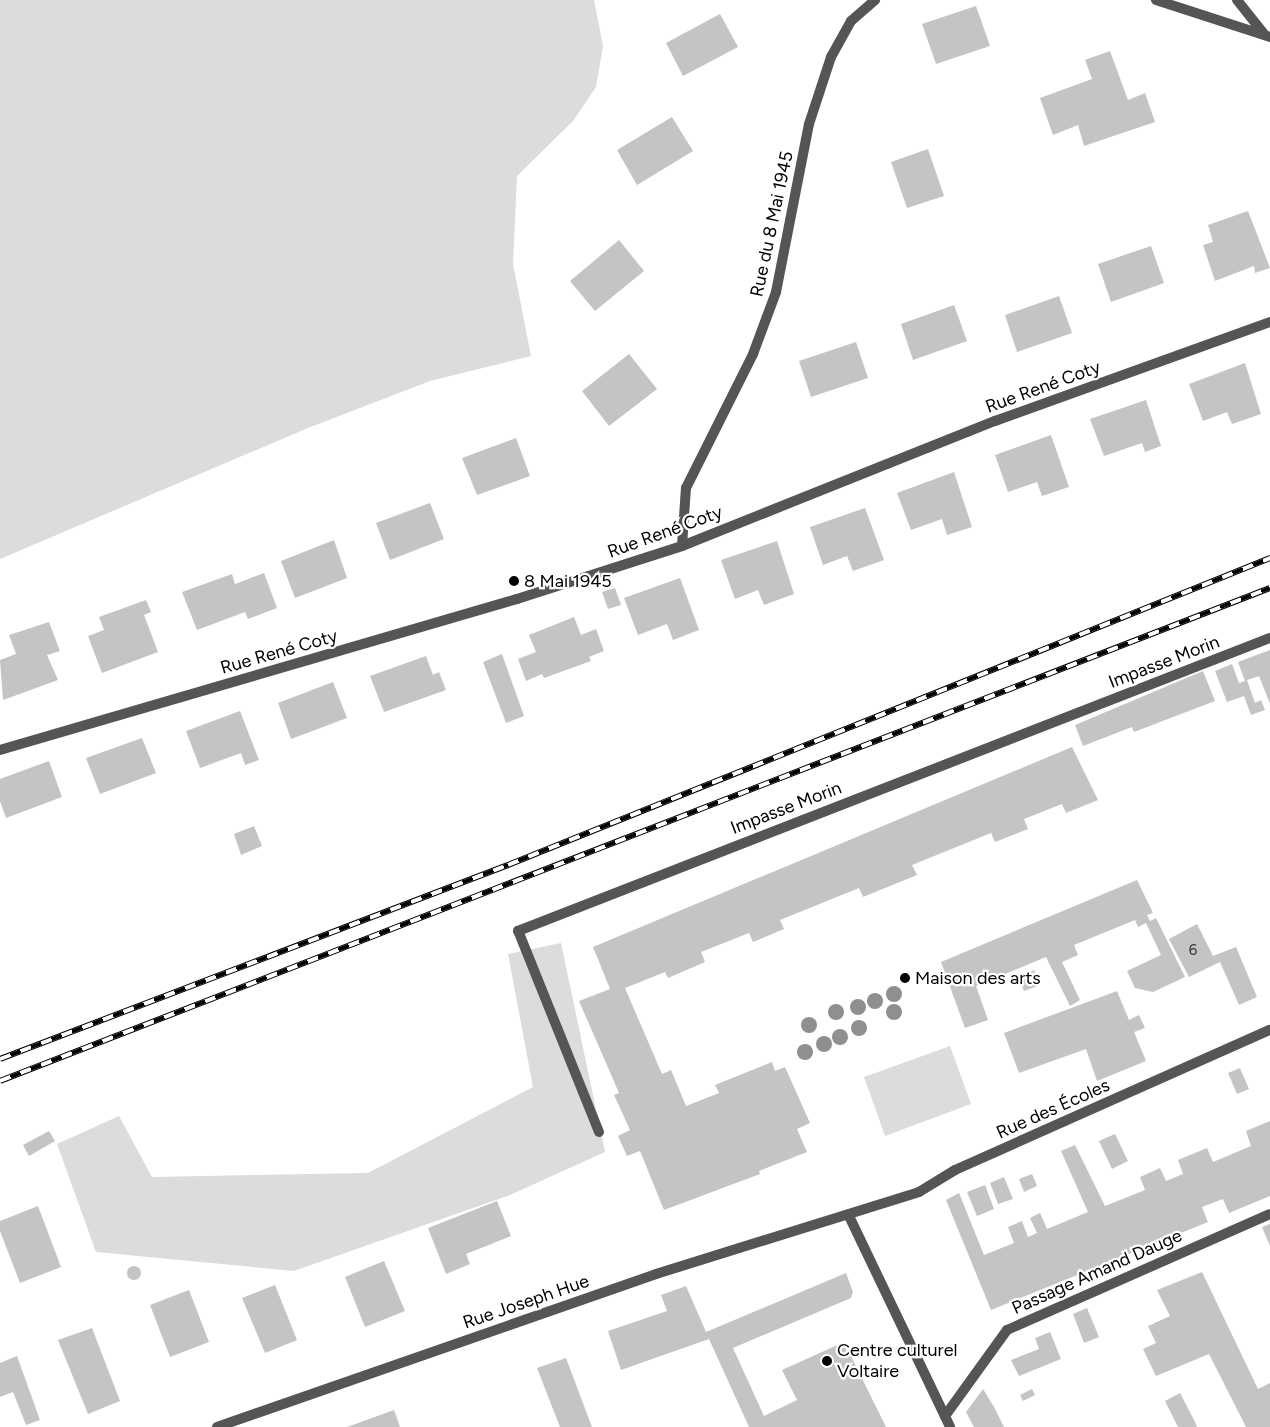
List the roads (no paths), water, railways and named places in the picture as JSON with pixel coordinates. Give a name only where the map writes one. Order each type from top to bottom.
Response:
[{"type":"street","name":"Rue du 8 Mai 1945","points":[[682,546],[686,488],[753,354],[776,292],[809,124],[831,57],[851,21],[875,0]]},
{"type":"street","points":[[1156,0],[1267,36]]},
{"type":"street","points":[[1237,0],[1267,36]]},
{"type":"street","name":"Rue René Coty","points":[[0,750],[517,599],[682,546],[995,421],[1270,322]]},
{"type":"street","name":"Impasse Morin","points":[[599,1132],[518,931],[1270,638]]},
{"type":"street","name":"Rue des Écoles","points":[[849,1216],[919,1192],[955,1170],[1270,1030]]},
{"type":"street","name":"Passage Amand Dauge","points":[[945,1416],[1007,1330],[1270,1214]]},
{"type":"street","points":[[849,1216],[950,1427]]},
{"type":"street","name":"Rue Joseph Hue","points":[[217,1427],[656,1274],[849,1216]]},
{"type":"railway","points":[[0,1059],[508,865],[1270,558]]},
{"type":"railway","points":[[0,1081],[1270,588]]},
{"type":"place","name":"8 Mai 1945","points":[[514,581]]},
{"type":"place","name":"Maison des arts","points":[[905,978]]},
{"type":"place","name":"Centre culturel Voltaire","points":[[827,1361]]}]
